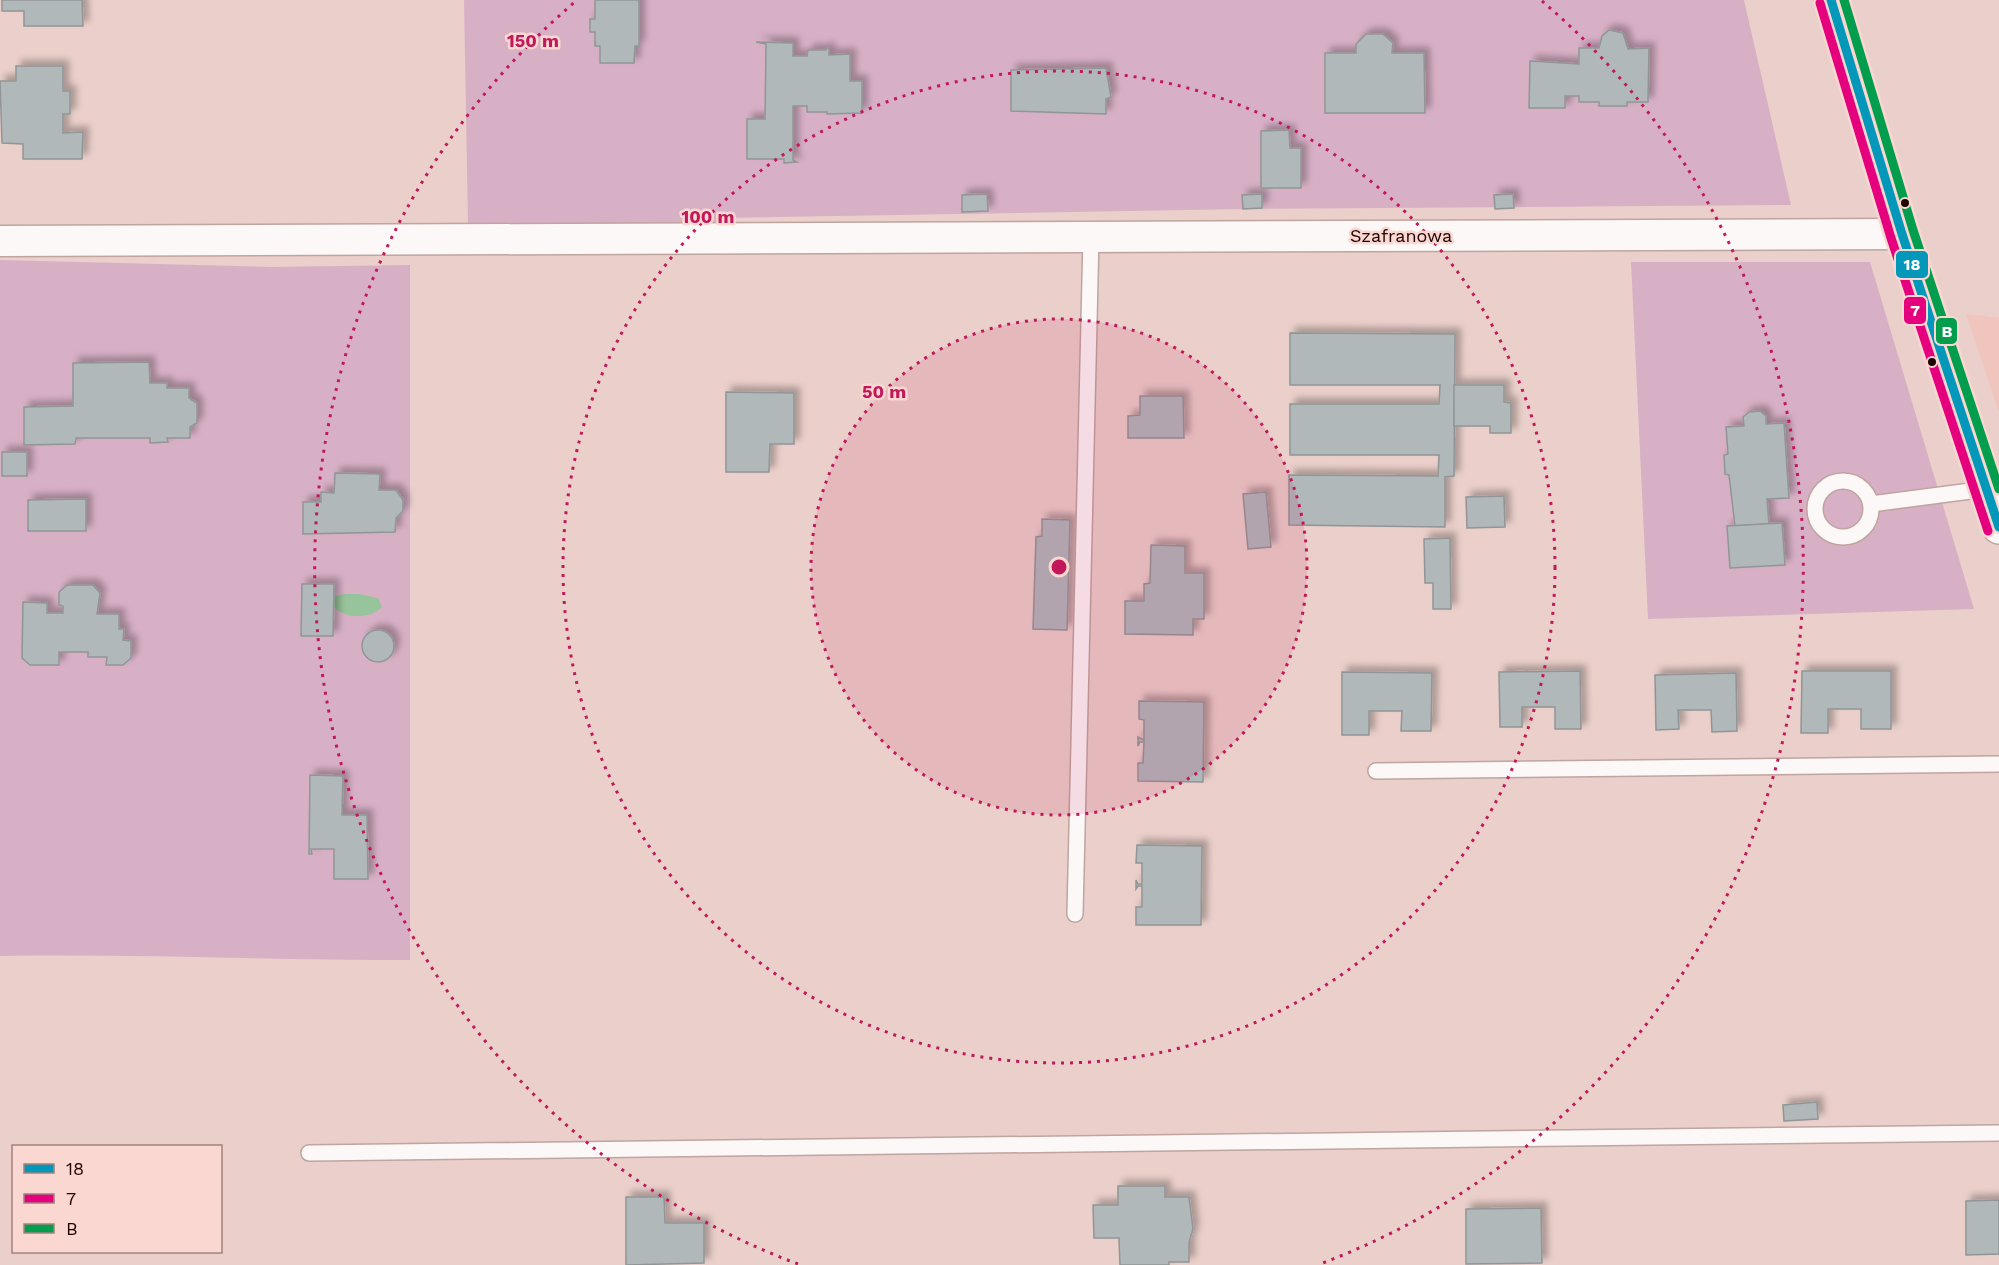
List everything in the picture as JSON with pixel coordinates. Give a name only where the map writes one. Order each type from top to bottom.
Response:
[{"type":"street","points":[[1831,0],[1902,234],[1999,527]]},
{"type":"street","name":"Szafranowa","points":[[0,241],[1902,234]]},
{"type":"lane","points":[[1075,914],[1091,237]]},
{"type":"lane","points":[[1871,504],[1986,489]]},
{"type":"lane","points":[[1376,771],[1999,764]]},
{"type":"lane","points":[[309,1153],[1999,1133]]},
{"type":"shaded area","points":[[464,0],[1744,0],[1791,205],[1243,209],[724,218],[724,228],[468,225]]},
{"type":"shaded area","points":[[0,260],[271,267],[410,265],[410,960],[0,956]]},
{"type":"shaded area","points":[[1631,262],[1870,262],[1974,609],[1648,619]]},
{"type":"shaded area","points":[[1966,314],[1999,318],[1999,412]]},
{"type":"shaded area","points":[[343,594],[360,594],[378,598],[382,607],[364,616],[342,613],[332,605],[334,597]]},
{"type":"building","points":[[2,0],[82,0],[83,26],[24,26],[24,11],[2,11]]},
{"type":"building","points":[[595,0],[639,0],[639,46],[635,46],[634,63],[600,63],[600,46],[595,46],[595,32],[590,32],[590,19],[595,19]]},
{"type":"building","points":[[1609,30],[1623,33],[1628,49],[1649,48],[1648,102],[1627,102],[1627,106],[1599,106],[1599,102],[1579,102],[1579,96],[1565,96],[1565,108],[1529,108],[1530,61],[1579,64],[1579,48],[1599,48],[1602,36]]},
{"type":"building","points":[[1366,34],[1383,34],[1393,43],[1392,53],[1424,53],[1425,113],[1325,113],[1325,53],[1356,53],[1356,44]]},
{"type":"building","points":[[756,42],[793,43],[793,56],[807,56],[808,50],[826,50],[826,48],[829,48],[829,55],[850,54],[850,81],[862,81],[862,113],[807,112],[807,106],[793,106],[793,160],[797,162],[784,163],[784,159],[747,159],[747,119],[765,119],[766,44]]},
{"type":"building","points":[[16,66],[63,66],[63,91],[70,91],[70,114],[63,114],[63,133],[83,132],[82,159],[23,159],[23,144],[2,143],[0,81],[16,81]]},
{"type":"building","points":[[1106,68],[1111,97],[1106,99],[1106,114],[1011,111],[1011,70]]},
{"type":"building","points":[[1289,130],[1290,148],[1301,148],[1301,188],[1261,188],[1261,131]]},
{"type":"building","points":[[987,194],[988,211],[962,212],[962,195]]},
{"type":"building","points":[[1262,194],[1262,208],[1243,209],[1242,195]]},
{"type":"building","points":[[1513,194],[1514,208],[1495,209],[1494,195]]},
{"type":"building","points":[[1290,333],[1455,334],[1454,476],[1445,477],[1445,527],[1289,525],[1289,475],[1438,476],[1439,455],[1290,455],[1290,404],[1439,404],[1440,385],[1290,385]]},
{"type":"building","points":[[149,362],[150,383],[167,383],[167,388],[189,388],[189,398],[197,403],[197,423],[190,427],[190,438],[167,438],[168,442],[150,443],[150,438],[76,438],[75,444],[24,445],[24,407],[73,406],[73,363]]},
{"type":"building","points":[[1454,385],[1504,385],[1504,402],[1511,403],[1511,433],[1490,433],[1490,426],[1454,426]]},
{"type":"building","points":[[726,392],[794,393],[794,444],[770,444],[769,472],[726,472]]},
{"type":"building","points":[[1140,396],[1183,396],[1184,438],[1128,438],[1128,416],[1140,415]]},
{"type":"building","points":[[1760,411],[1766,416],[1766,424],[1784,423],[1789,498],[1767,499],[1769,524],[1735,526],[1729,475],[1725,474],[1724,455],[1728,454],[1726,427],[1744,426],[1743,417],[1749,412]]},
{"type":"building","points":[[2,452],[27,452],[27,476],[2,476]]},
{"type":"building","points":[[335,473],[380,474],[379,490],[396,490],[403,500],[403,511],[396,518],[395,532],[303,534],[303,502],[321,502],[321,492],[334,493]]},
{"type":"building","points":[[1266,492],[1271,547],[1248,549],[1243,494]]},
{"type":"building","points":[[1504,496],[1505,527],[1467,528],[1466,497]]},
{"type":"building","points":[[86,499],[86,531],[28,531],[28,500]]},
{"type":"building","points":[[1042,519],[1070,520],[1067,630],[1033,629],[1036,537],[1042,536]]},
{"type":"building","points":[[1782,523],[1785,565],[1730,568],[1727,526]]},
{"type":"building","points":[[1450,538],[1451,609],[1433,609],[1433,583],[1425,583],[1424,539]]},
{"type":"building","points":[[1151,545],[1185,546],[1185,573],[1204,573],[1204,619],[1193,619],[1193,635],[1125,634],[1125,601],[1144,601],[1144,584],[1150,583]]},
{"type":"building","points":[[302,584],[334,584],[333,636],[301,636]]},
{"type":"building","points":[[67,585],[93,585],[100,593],[97,614],[119,614],[119,629],[124,629],[123,640],[131,641],[131,658],[123,665],[106,665],[107,657],[88,657],[88,652],[59,652],[59,665],[30,665],[22,658],[23,602],[47,603],[47,613],[63,613],[63,606],[59,605],[59,592]]},
{"type":"building","points":[[378,630],[389,635],[394,646],[389,657],[378,662],[367,657],[362,646],[367,635]]},
{"type":"building","points":[[1580,671],[1581,729],[1555,729],[1555,707],[1522,707],[1522,727],[1500,727],[1499,672]]},
{"type":"building","points":[[1802,671],[1891,671],[1891,729],[1861,729],[1861,709],[1828,709],[1828,733],[1801,733]]},
{"type":"building","points":[[1342,672],[1432,673],[1431,731],[1401,731],[1402,711],[1369,711],[1369,735],[1342,735]]},
{"type":"building","points":[[1736,673],[1737,731],[1712,732],[1711,710],[1678,710],[1679,729],[1656,730],[1655,675]]},
{"type":"building","points":[[1139,701],[1204,702],[1203,782],[1138,781],[1138,763],[1143,763],[1144,742],[1140,742],[1138,746],[1138,737],[1144,740],[1144,720],[1139,719]]},
{"type":"building","points":[[310,775],[343,776],[342,815],[367,815],[368,879],[334,879],[334,849],[311,849],[312,854],[309,854]]},
{"type":"building","points":[[1137,845],[1202,846],[1201,925],[1136,925],[1136,907],[1142,907],[1142,886],[1136,889],[1136,880],[1138,884],[1142,884],[1142,863],[1136,863]]},
{"type":"building","points":[[1817,1102],[1818,1119],[1784,1121],[1783,1105]]},
{"type":"building","points":[[1118,1186],[1165,1186],[1165,1197],[1189,1197],[1193,1229],[1189,1242],[1189,1262],[1169,1262],[1169,1265],[1120,1265],[1119,1238],[1094,1238],[1093,1205],[1118,1205]]},
{"type":"building","points":[[626,1197],[664,1197],[665,1223],[704,1223],[704,1263],[626,1265]]},
{"type":"building","points":[[1999,1200],[1999,1254],[1966,1255],[1966,1201]]},
{"type":"building","points":[[1541,1208],[1542,1263],[1466,1264],[1466,1209]]},
{"type":"transit line","name":"18","points":[[1831,0],[1902,234],[1999,527]]},
{"type":"transit line","name":"B","points":[[1844,0],[1913,230],[1999,489]]},
{"type":"transit line","name":"7","points":[[1820,3],[1891,238],[1988,531]]}]
